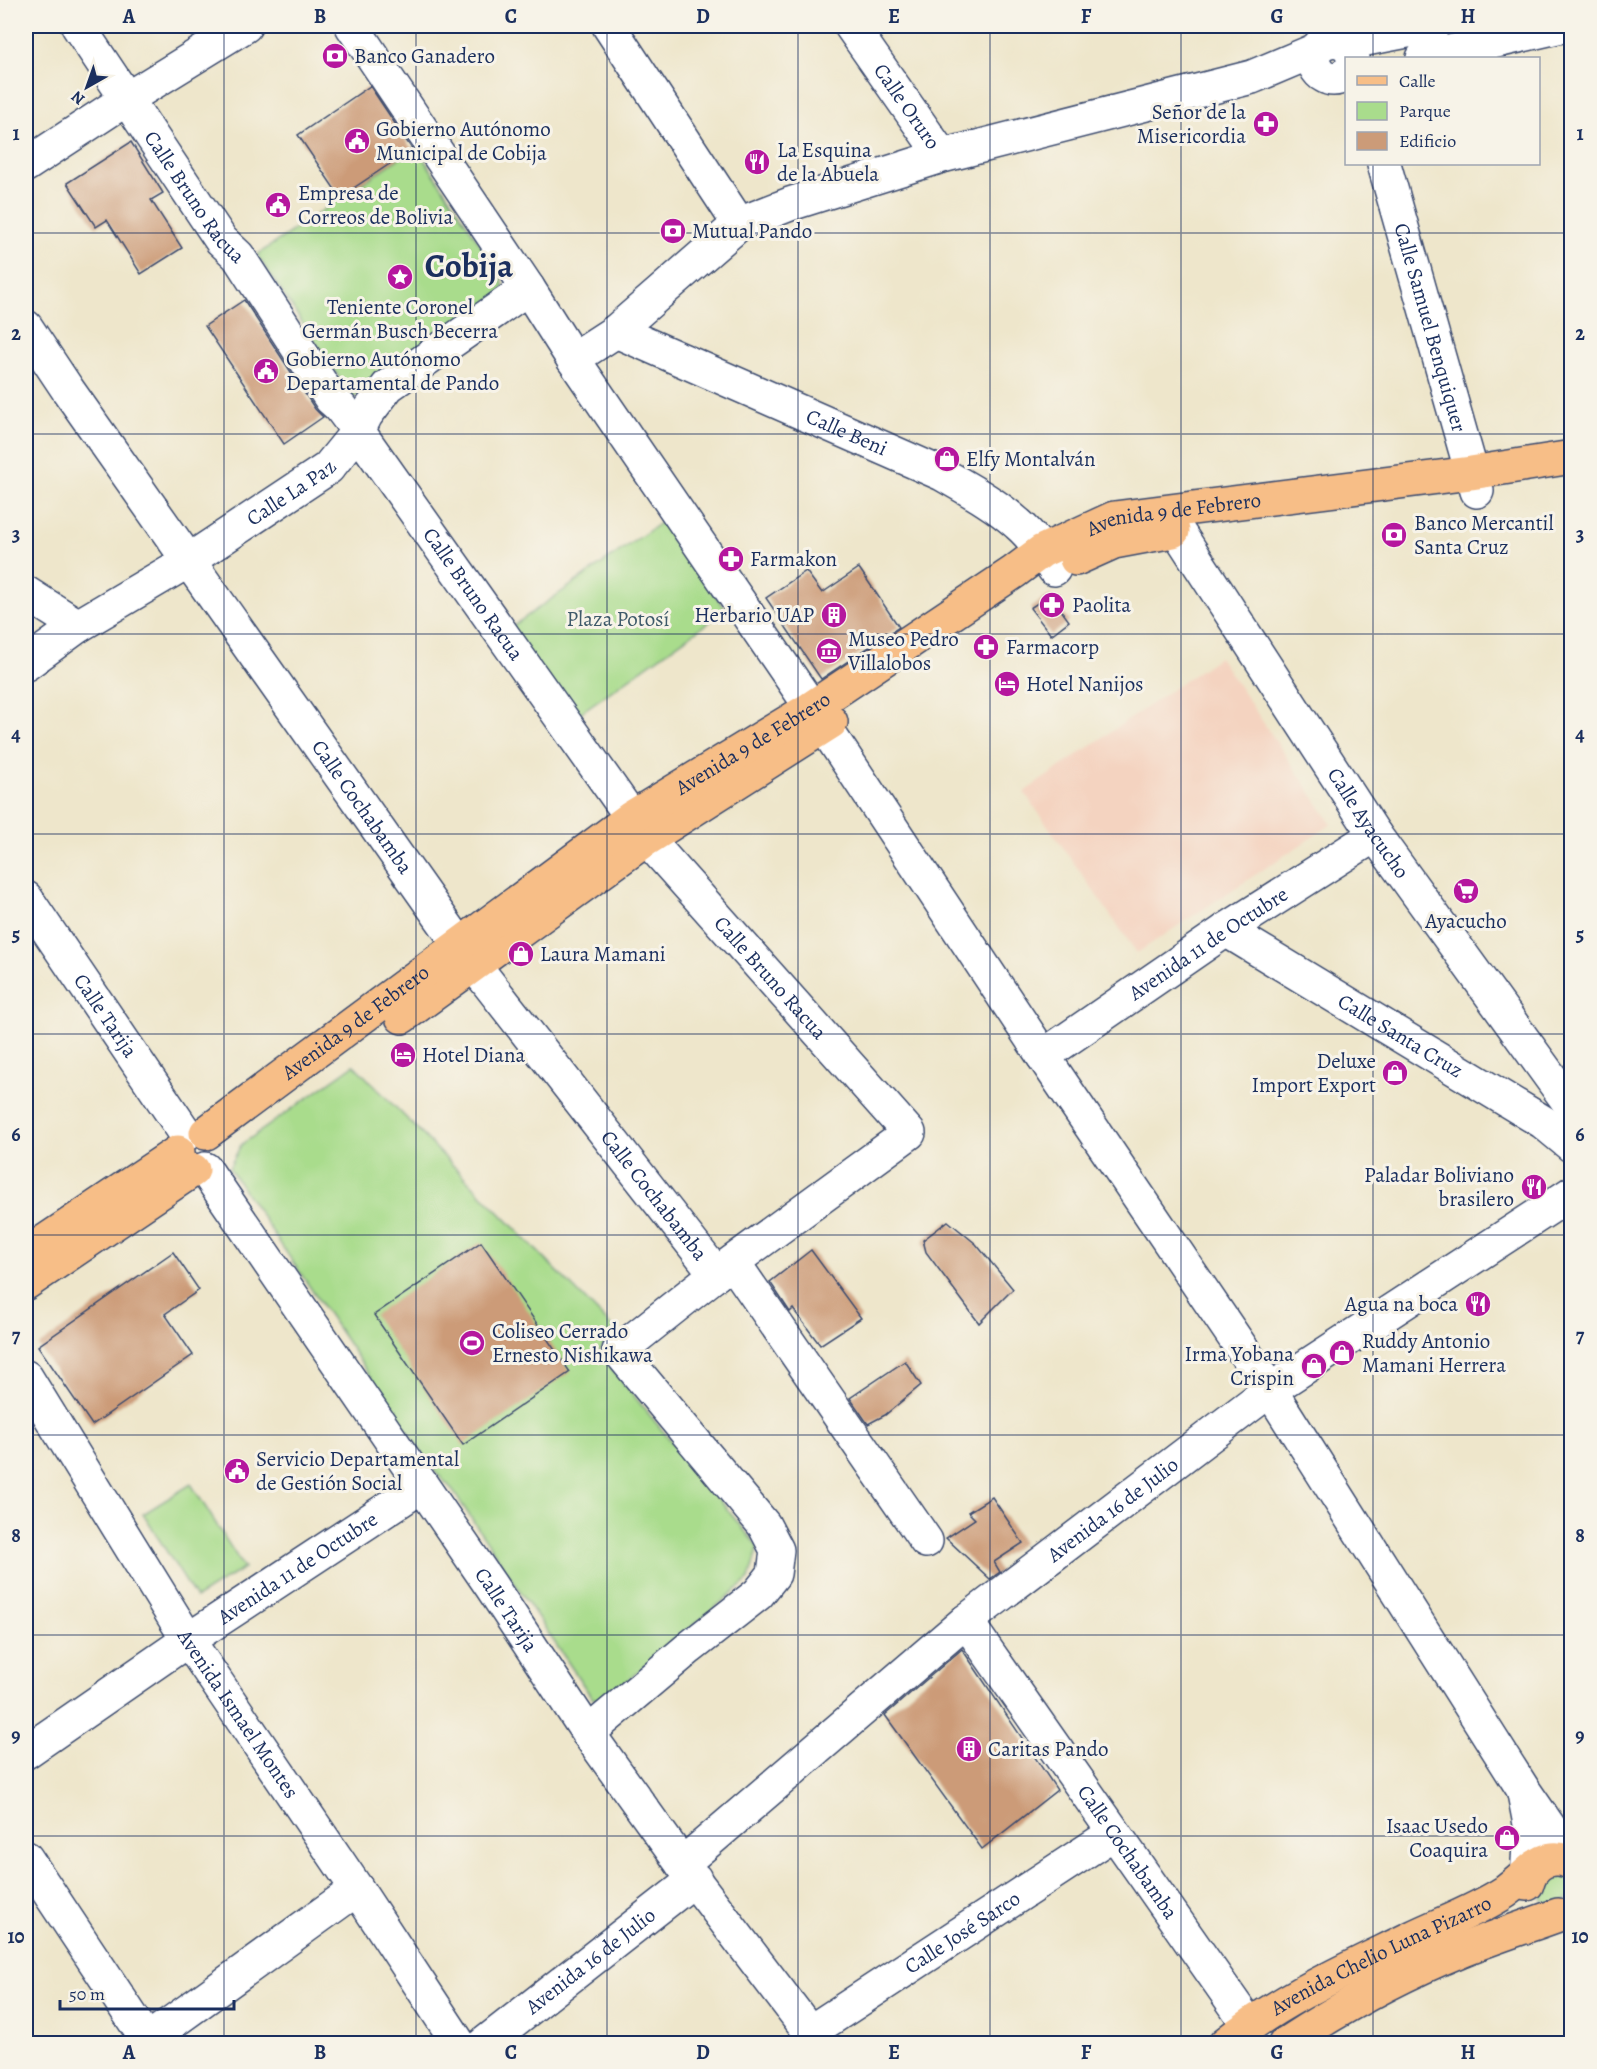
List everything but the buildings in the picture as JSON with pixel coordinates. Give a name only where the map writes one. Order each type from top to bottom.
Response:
[{"type":"main road","name":"Avenida 9 de Febrero","points":[[26,1283],[198,1151],[640,828],[818,717],[1014,572],[1114,542],[1474,482],[1572,457]]},
{"type":"main road","name":"Avenida 9 de Febrero","points":[[1048,560],[1114,518],[1474,482],[1572,477]]},
{"type":"main road","name":"Avenida 9 de Febrero","points":[[26,1254],[198,1151]]},
{"type":"main road","points":[[1565,1913],[1549,1914],[1534,1906],[1529,1899],[1530,1873],[1544,1860],[1554,1858],[1571,1862]]},
{"type":"main road","name":"Avenida Chelio Luna Pizarro","points":[[1237,2034],[1309,1990],[1412,1938],[1480,1907],[1530,1873]]},
{"type":"main road","name":"Avenida Chelio Luna Pizarro","points":[[1285,2043],[1316,2023],[1389,1983],[1458,1952],[1565,1913]]},
{"type":"street","name":"Calle Bruno Racua","points":[[78,26],[221,240],[238,256],[331,399],[358,431],[640,828],[909,1132],[725,1268]]},
{"type":"street","points":[[26,165],[128,98],[245,26]]},
{"type":"street","points":[[352,26],[573,359],[818,717],[1043,1056],[1270,1390],[1571,1862]]},
{"type":"street","points":[[609,26],[739,224]]},
{"type":"street","name":"Calle Oruro","points":[[850,26],[942,156]]},
{"type":"street","points":[[1365,57],[1433,26]]},
{"type":"street","points":[[1427,57],[1562,26]]},
{"type":"street","points":[[573,359],[616,331],[739,224],[790,204],[942,156],[1252,77],[1339,69]]},
{"type":"street","name":"Calle Samuel Benquiquer","points":[[1384,165],[1474,482]]},
{"type":"street","name":"Calle La Paz","points":[[26,664],[78,626],[188,561],[328,468],[358,431],[366,415],[388,386],[528,288]]},
{"type":"street","name":"Calle Cochabamba","points":[[26,327],[467,956],[725,1268],[926,1541]]},
{"type":"street","name":"Calle Beni","points":[[616,331],[942,474],[982,497],[1019,524],[1048,560]]},
{"type":"street","name":"Calle Ayacucho","points":[[1177,531],[1375,835],[1572,1107]]},
{"type":"street","points":[[26,593],[78,626]]},
{"type":"street","name":"Avenida 11 de Octubre","points":[[1043,1056],[1226,930],[1375,835]]},
{"type":"street","name":"Calle Tarija","points":[[26,898],[588,1733],[814,2038]]},
{"type":"street","name":"Calle Santa Cruz","points":[[1226,930],[1543,1122],[1572,1146]]},
{"type":"street","name":"Avenida 16 de Julio","points":[[484,2043],[689,1872],[966,1621],[1270,1390],[1572,1193]]},
{"type":"street","points":[[588,1733],[689,1648],[758,1594],[774,1574],[777,1551],[765,1525],[619,1351],[725,1268]]},
{"type":"street","name":"Avenida Ismael Montes","points":[[26,1377],[188,1640],[459,2043]]},
{"type":"street","name":"Avenida 11 de Octubre","points":[[26,1752],[188,1640],[422,1486]]},
{"type":"street","name":"Calle Cochabamba","points":[[966,1621],[1114,1833],[1237,2034]]},
{"type":"street","points":[[1523,1789],[1530,1824],[1530,1873]]},
{"type":"street","name":"Calle José Sarco","points":[[814,2038],[1114,1833]]},
{"type":"street","points":[[26,1858],[144,2042],[357,1889]]},
{"type":"shaded area","points":[[1219,657],[1332,824],[1137,953],[1024,792]]},
{"type":"green space","points":[[416,147],[500,274],[504,287],[497,296],[353,398],[257,255]]},
{"type":"green space","name":"Plaza Potosí","points":[[663,521],[726,610],[573,718],[510,628]]},
{"type":"green space","points":[[354,1065],[615,1330],[598,1352],[758,1547],[749,1579],[603,1701],[592,1698],[451,1488],[436,1473],[229,1168],[241,1145]]},
{"type":"green space","points":[[191,1484],[244,1568],[196,1598],[143,1514]]},
{"type":"green space","points":[[1543,1873],[1571,1878],[1571,1895],[1567,1900],[1552,1904],[1543,1900],[1537,1890]]},
{"type":"waterway","points":[[26,1595],[29,1602],[26,1610]]},
{"type":"place","name":"Banco Ganadero","points":[[335,56]]},
{"type":"place","name":"Señor de la Misericordia","points":[[1266,124]]},
{"type":"place","name":"Gobierno Autónomo Municipal de Cobija","points":[[357,141]]},
{"type":"place","name":"La Esquina de la Abuela","points":[[757,162]]},
{"type":"place","name":"Empresa de Correos de Bolivia","points":[[278,205]]},
{"type":"place","name":"Mutual Pando","points":[[673,231]]},
{"type":"place","name":"Teniente Coronel Germán Busch Becerra","points":[[400,277]]},
{"type":"place","name":"Gobierno Autónomo Departamental de Pando","points":[[266,371]]},
{"type":"place","name":"Elfy Montalván","points":[[947,459]]},
{"type":"place","name":"Banco Mercantil Santa Cruz","points":[[1394,535]]},
{"type":"place","name":"Farmakon","points":[[731,559]]},
{"type":"place","name":"Paolita","points":[[1052,605]]},
{"type":"place","name":"Herbario UAP","points":[[834,615]]},
{"type":"place","name":"Farmacorp","points":[[986,647]]},
{"type":"place","name":"Museo Pedro Villalobos","points":[[829,651]]},
{"type":"place","name":"Hotel Nanijos","points":[[1007,684]]},
{"type":"place","name":"Ayacucho","points":[[1466,891]]},
{"type":"place","name":"Laura Mamani","points":[[521,954]]},
{"type":"place","name":"Hotel Diana","points":[[403,1055]]},
{"type":"place","name":"Deluxe Import Export","points":[[1395,1073]]},
{"type":"place","name":"Paladar Boliviano brasilero","points":[[1534,1187]]},
{"type":"place","name":"Agua na boca","points":[[1478,1304]]},
{"type":"place","name":"Coliseo Cerrado Ernesto Nishikawa","points":[[472,1343]]},
{"type":"place","name":"Ruddy Antonio Mamani Herrera","points":[[1342,1353]]},
{"type":"place","name":"Irma Yobana Crispin","points":[[1314,1366]]},
{"type":"place","name":"Servicio Departamental de Gestión Social","points":[[237,1471]]},
{"type":"place","name":"Caritas Pando","points":[[969,1749]]},
{"type":"place","name":"Isaac Usedo Coaquira","points":[[1507,1838]]},
{"type":"district","name":"Cobija","points":[[469,265]]}]
